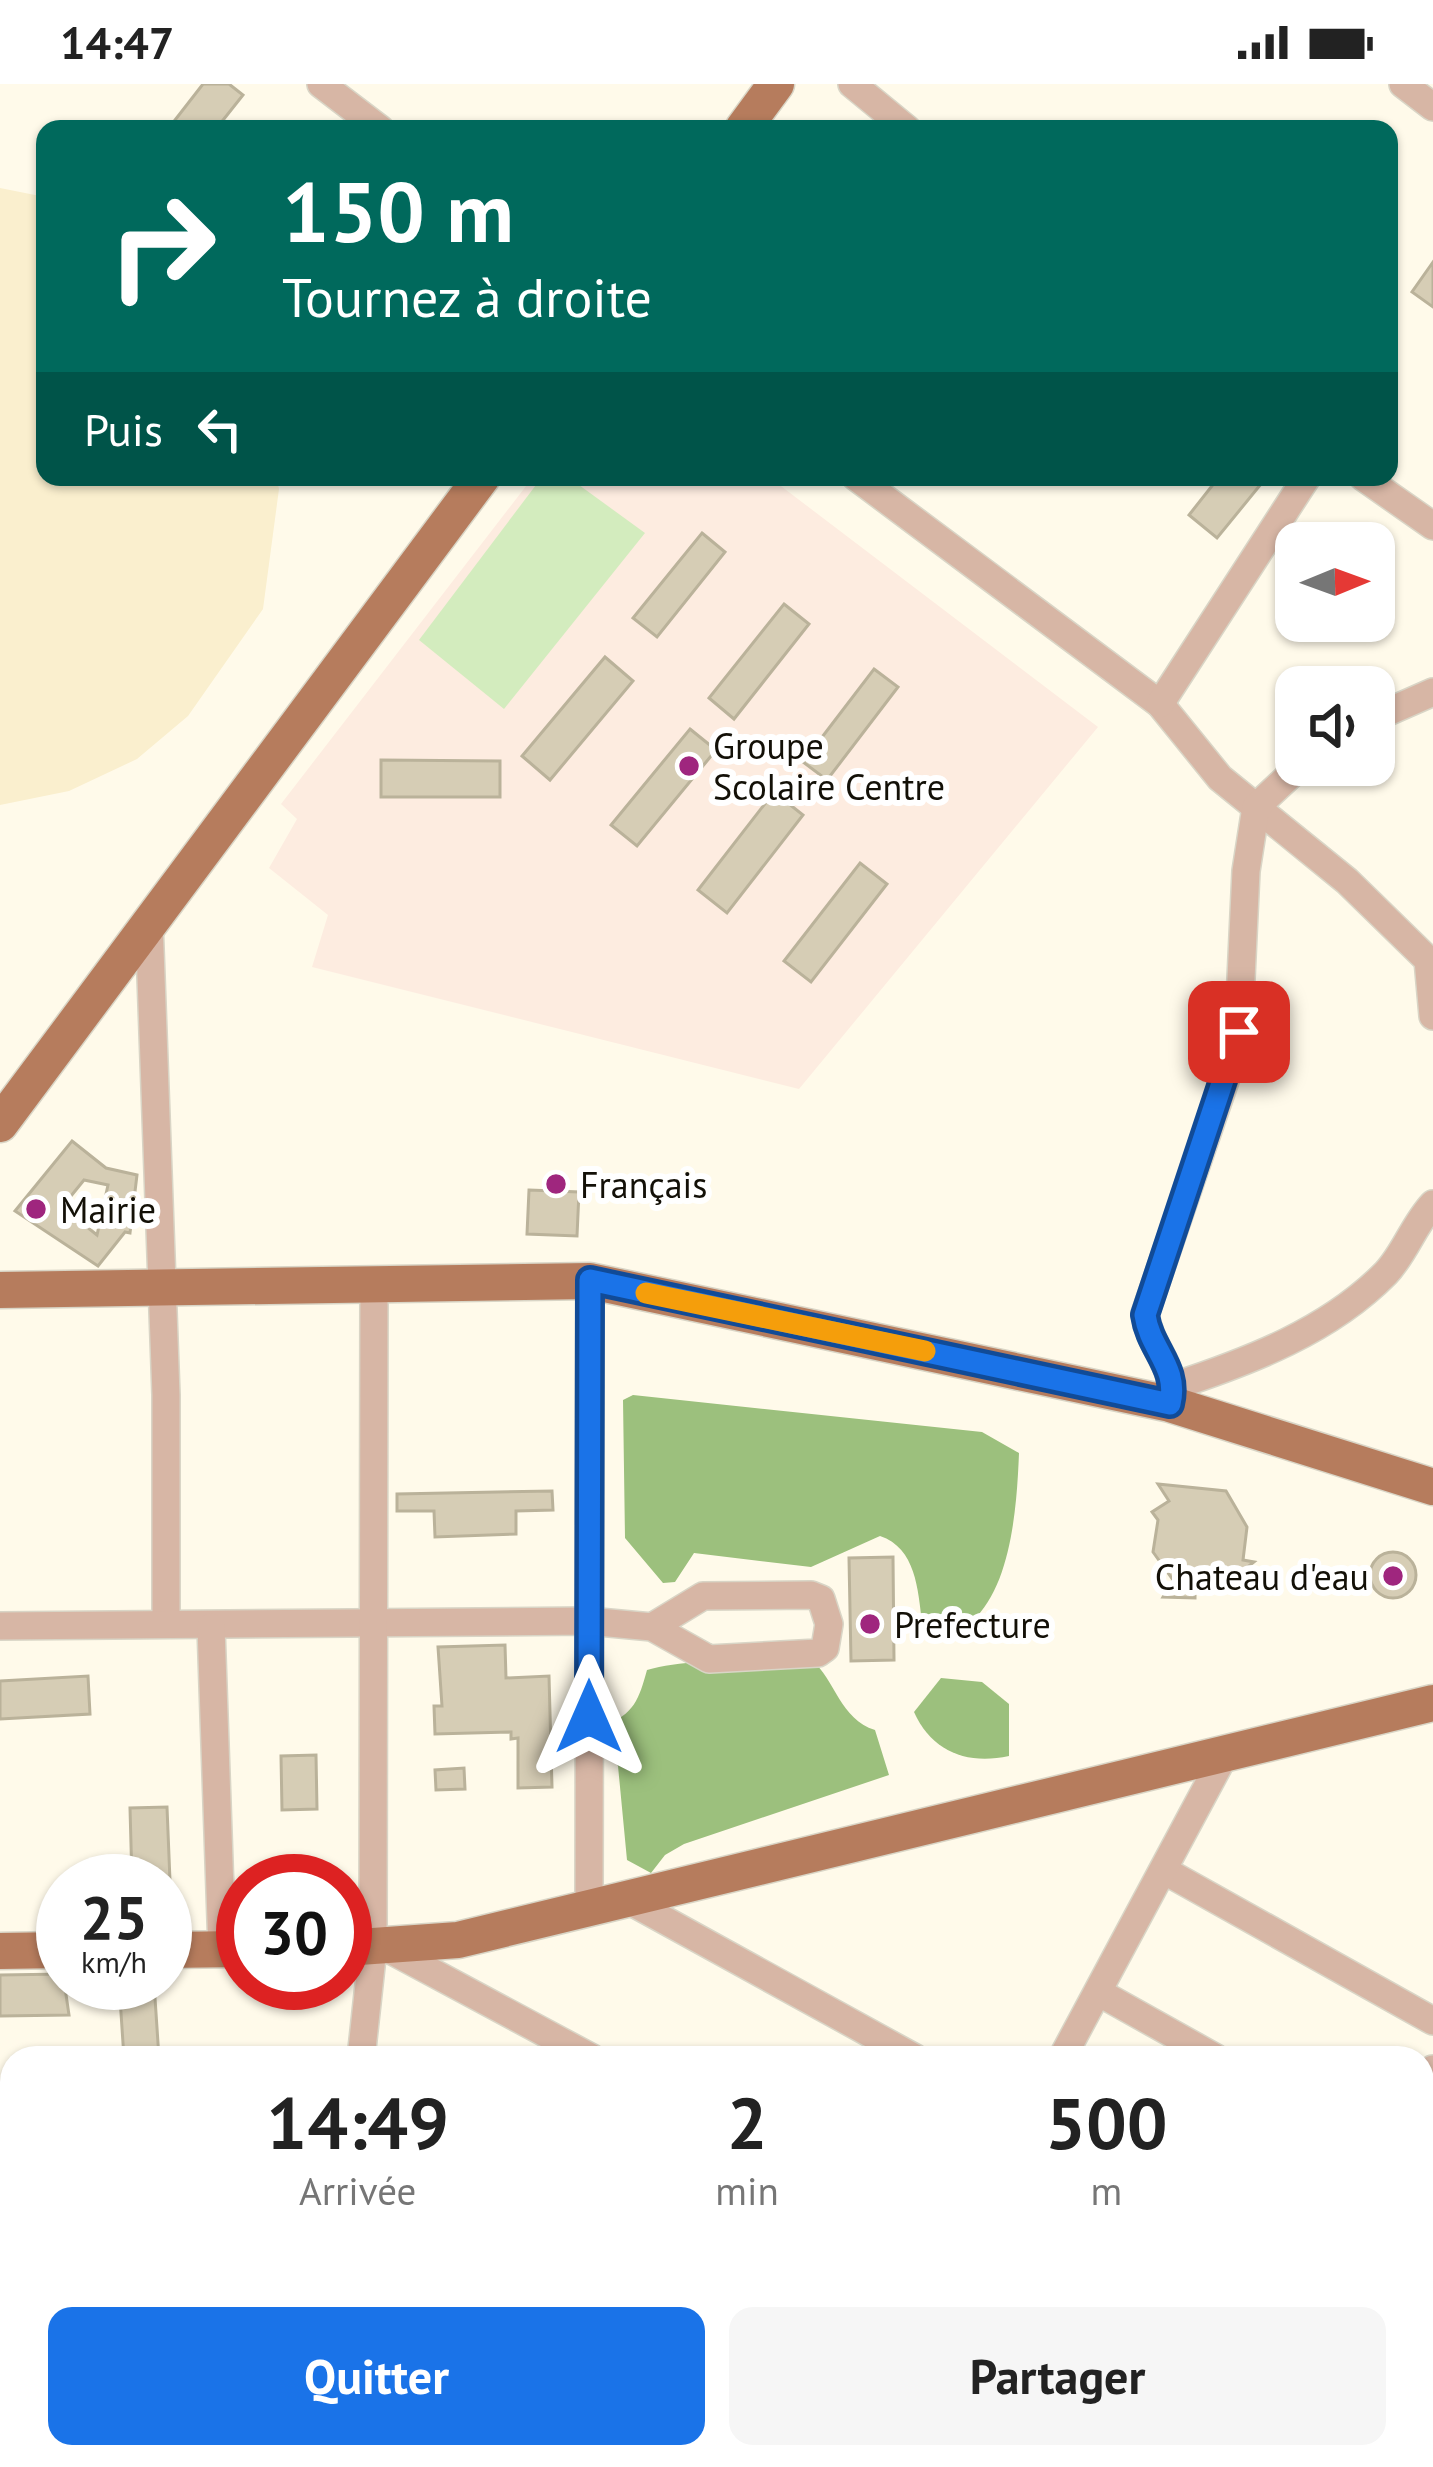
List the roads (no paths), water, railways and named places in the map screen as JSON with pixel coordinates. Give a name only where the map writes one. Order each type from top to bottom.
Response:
[{"type":"main road","points":[[750,120],[776,84]]},
{"type":"main road","points":[[0,1124],[475,486]]},
{"type":"main road","points":[[0,1289],[590,1280],[1172,1395],[1433,1487]]},
{"type":"main road","points":[[372,1948],[458,1940],[1433,1702]]},
{"type":"main road","points":[[0,1951],[36,1951]]},
{"type":"street","points":[[321,84],[368,120]]},
{"type":"street","points":[[852,84],[896,120]]},
{"type":"street","points":[[1403,84],[1433,107]]},
{"type":"street","points":[[1160,704],[1300,486]]},
{"type":"street","points":[[1376,486],[1433,526]]},
{"type":"street","points":[[893,488],[1160,704],[1220,778],[1340,875],[1430,962],[1433,1016]]},
{"type":"street","points":[[1395,709],[1433,692]]},
{"type":"street","points":[[1278,786],[1256,807],[1246,871],[1238,1043],[1145,1315],[1172,1395],[1330,1316],[1388,1270],[1433,1204]]},
{"type":"street","points":[[149,921],[162,1288],[166,1624]]},
{"type":"street","points":[[589,1909],[590,1280]]},
{"type":"street","points":[[370,1854],[374,1283]]},
{"type":"street","points":[[0,1626],[588,1621],[652,1628],[709,1659],[818,1653],[825,1648],[829,1624],[821,1599],[811,1595],[703,1596],[652,1628]]},
{"type":"street","points":[[212,1627],[226,1854]]},
{"type":"street","points":[[1069,2046],[1227,1750]]},
{"type":"street","points":[[1165,1871],[1433,2021]]},
{"type":"street","points":[[628,1900],[893,2046]]},
{"type":"street","points":[[372,1950],[568,2046]]},
{"type":"street","points":[[1098,1992],[1195,2046]]},
{"type":"street","points":[[362,2046],[364,2010]]},
{"type":"place","name":"Groupe Scolaire Centre","points":[[689,766]]},
{"type":"place","name":"Français","points":[[556,1184]]},
{"type":"place","name":"Mairie","points":[[36,1209]]},
{"type":"place","name":"Chateau d'eau","points":[[1393,1576]]},
{"type":"place","name":"Prefecture","points":[[870,1624]]}]
